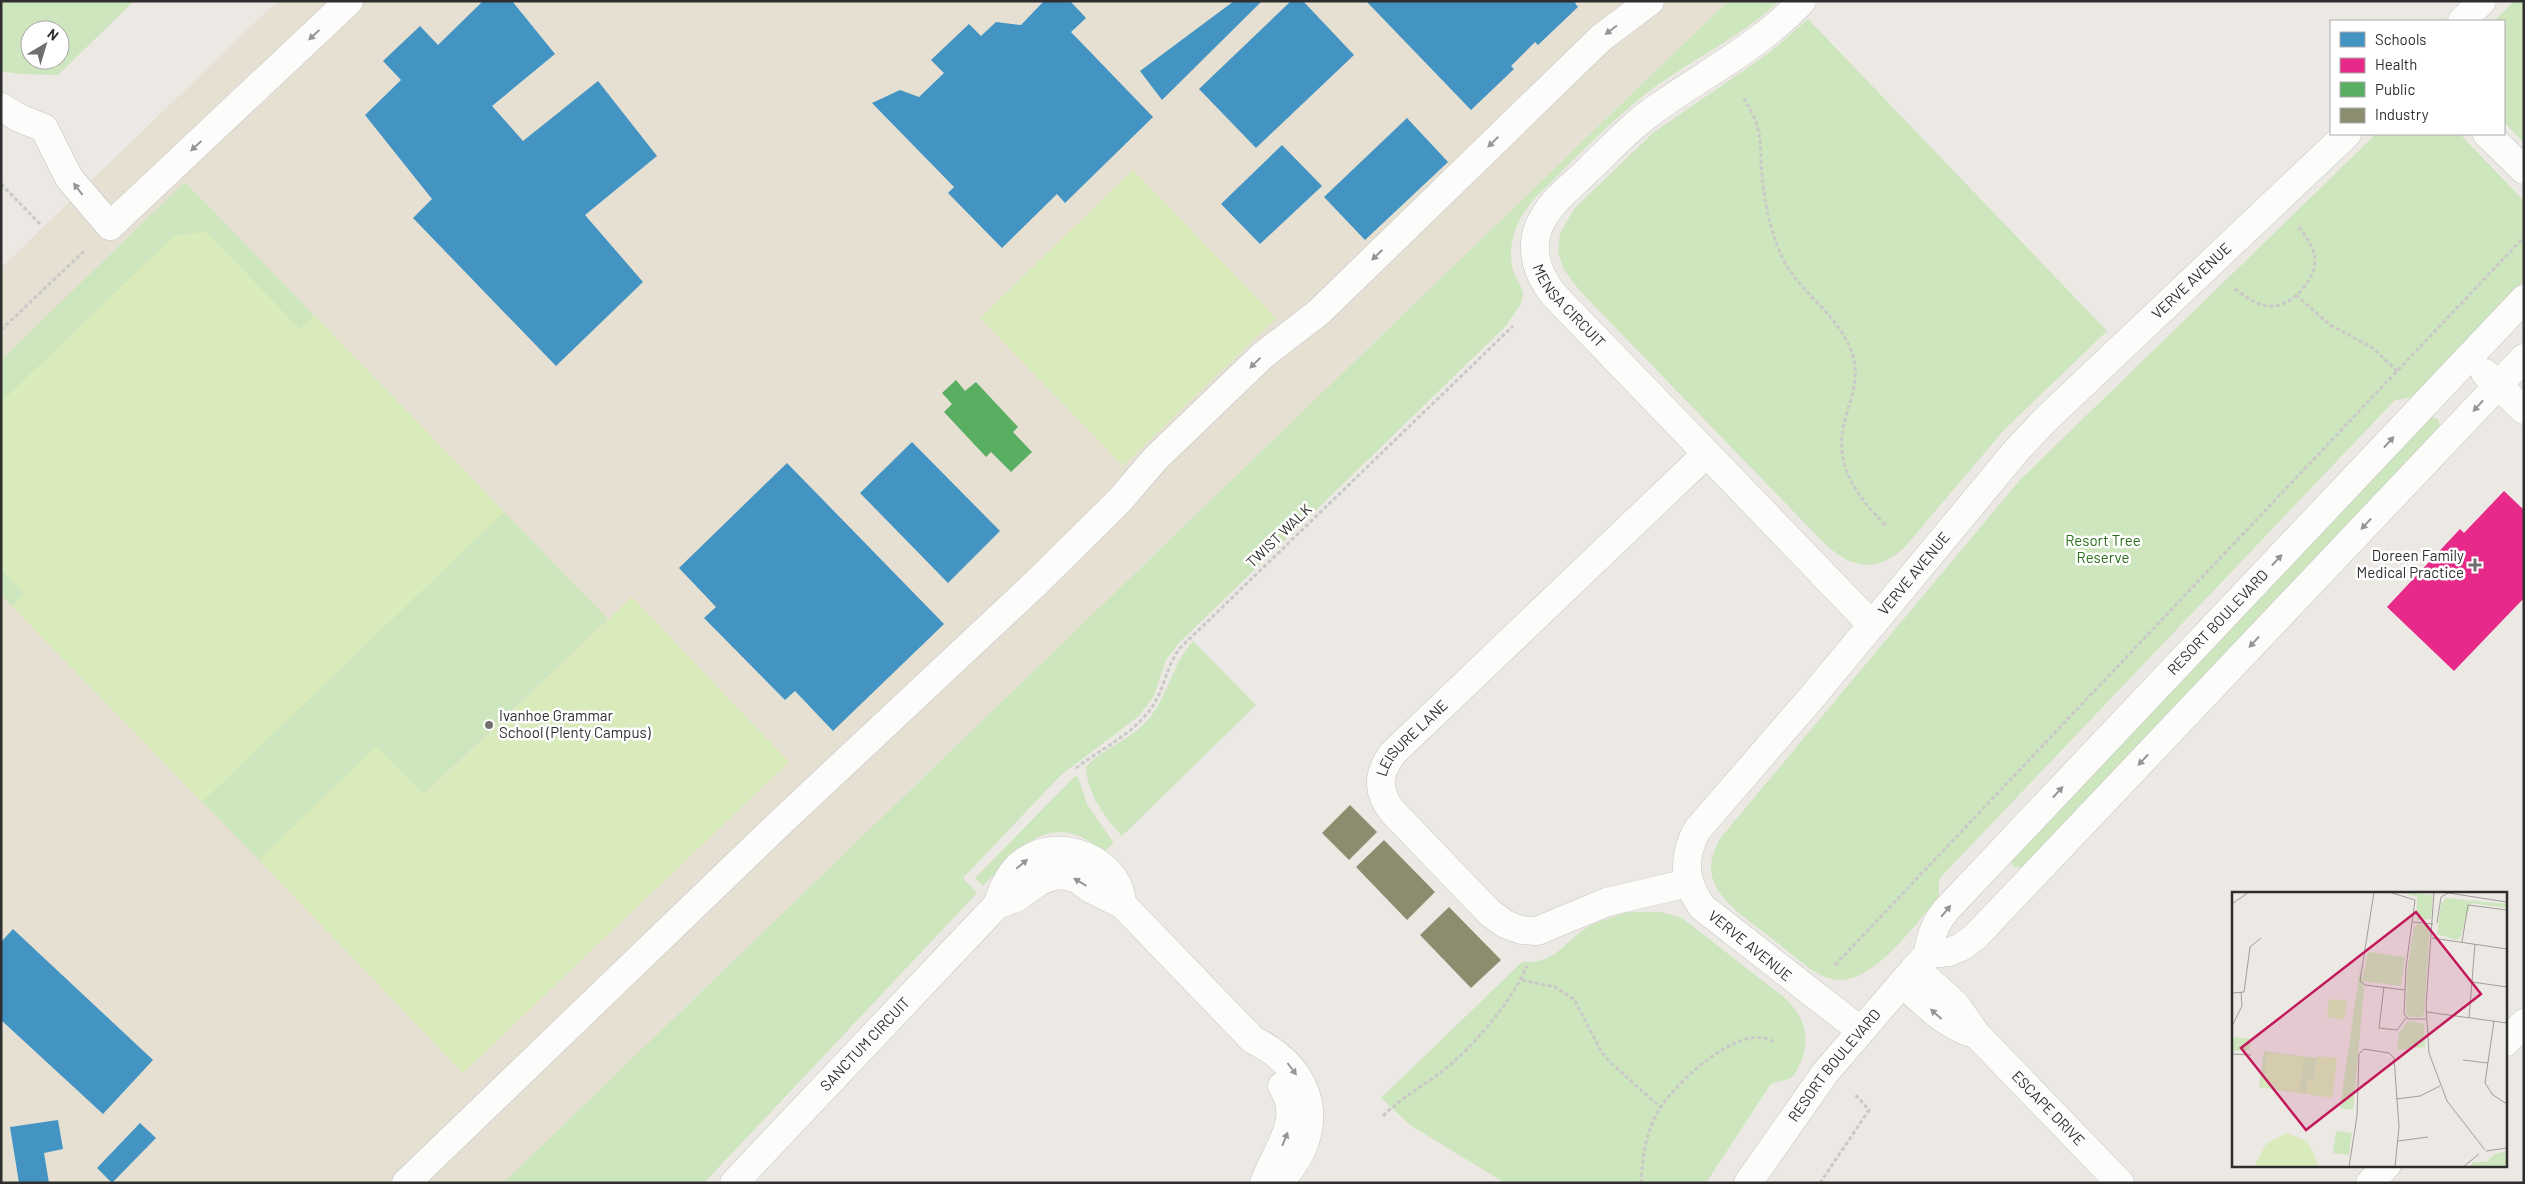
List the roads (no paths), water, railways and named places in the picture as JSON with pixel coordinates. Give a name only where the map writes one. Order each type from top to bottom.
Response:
[{"type":"street","points":[[1,107],[19,118],[44,128],[70,178],[110,226],[350,1]]},
{"type":"street","points":[[406,1183],[773,830],[1043,576],[1120,500],[1155,459],[1255,362],[1319,312],[1601,38],[1650,1]]},
{"type":"street","name":"MENSA CIRCUIT","points":[[1802,1],[1769,30],[1640,121],[1552,205],[1544,215],[1536,239],[1536,264],[1539,274],[1554,296],[1872,625]]},
{"type":"street","points":[[2463,20],[2482,1]]},
{"type":"street","name":"VERVE AVENUE","points":[[1860,1030],[1702,907],[1688,883],[1686,855],[1697,830],[1872,625],[1993,476],[2044,421],[2345,135]]},
{"type":"street","points":[[2488,135],[2524,170]]},
{"type":"street","name":"RESORT BOULEVARD","points":[[1748,1183],[1808,1096],[1860,1030],[1915,969],[1936,923],[2524,299]]},
{"type":"street","points":[[2476,350],[2514,374],[2524,410]]},
{"type":"street","points":[[1915,969],[1962,947],[1975,937],[2514,374]]},
{"type":"street","name":"LEISURE LANE","points":[[1688,883],[1607,902],[1543,929],[1521,930],[1505,924],[1465,889],[1389,807],[1382,794],[1380,778],[1384,765],[1400,746],[1706,454]]},
{"type":"street","name":"SANCTUM CIRCUIT","points":[[734,1183],[997,905],[1014,871],[1027,859],[1043,852],[1059,850],[1076,852],[1090,859],[1106,871],[1118,887],[1123,905],[1253,1040],[1271,1049],[1286,1061],[1304,1089],[1310,1123],[1306,1141],[1299,1157],[1278,1183]]},
{"type":"street","points":[[1986,868],[2015,895]]},
{"type":"street","name":"ESCAPE DRIVE","points":[[1915,969],[1943,1019],[1958,1030],[1977,1035],[2120,1183]]},
{"type":"street","points":[[2508,1040],[2524,1024]]},
{"type":"street","name":"SANCTUM CIRCUIT","points":[[1253,1040],[1261,1058],[1284,1088],[1290,1117],[1284,1143],[1264,1183]]},
{"type":"street","points":[[2370,1183],[2386,1166]]},
{"type":"place","name":"Doreen Family Medical Practice","points":[[2475,565]]},
{"type":"place","name":"Ivanhoe Grammar School (Plenty Campus)","points":[[489,725]]},
{"type":"park label","name":"Resort Tree Reserve","points":[[2103,550]]}]
